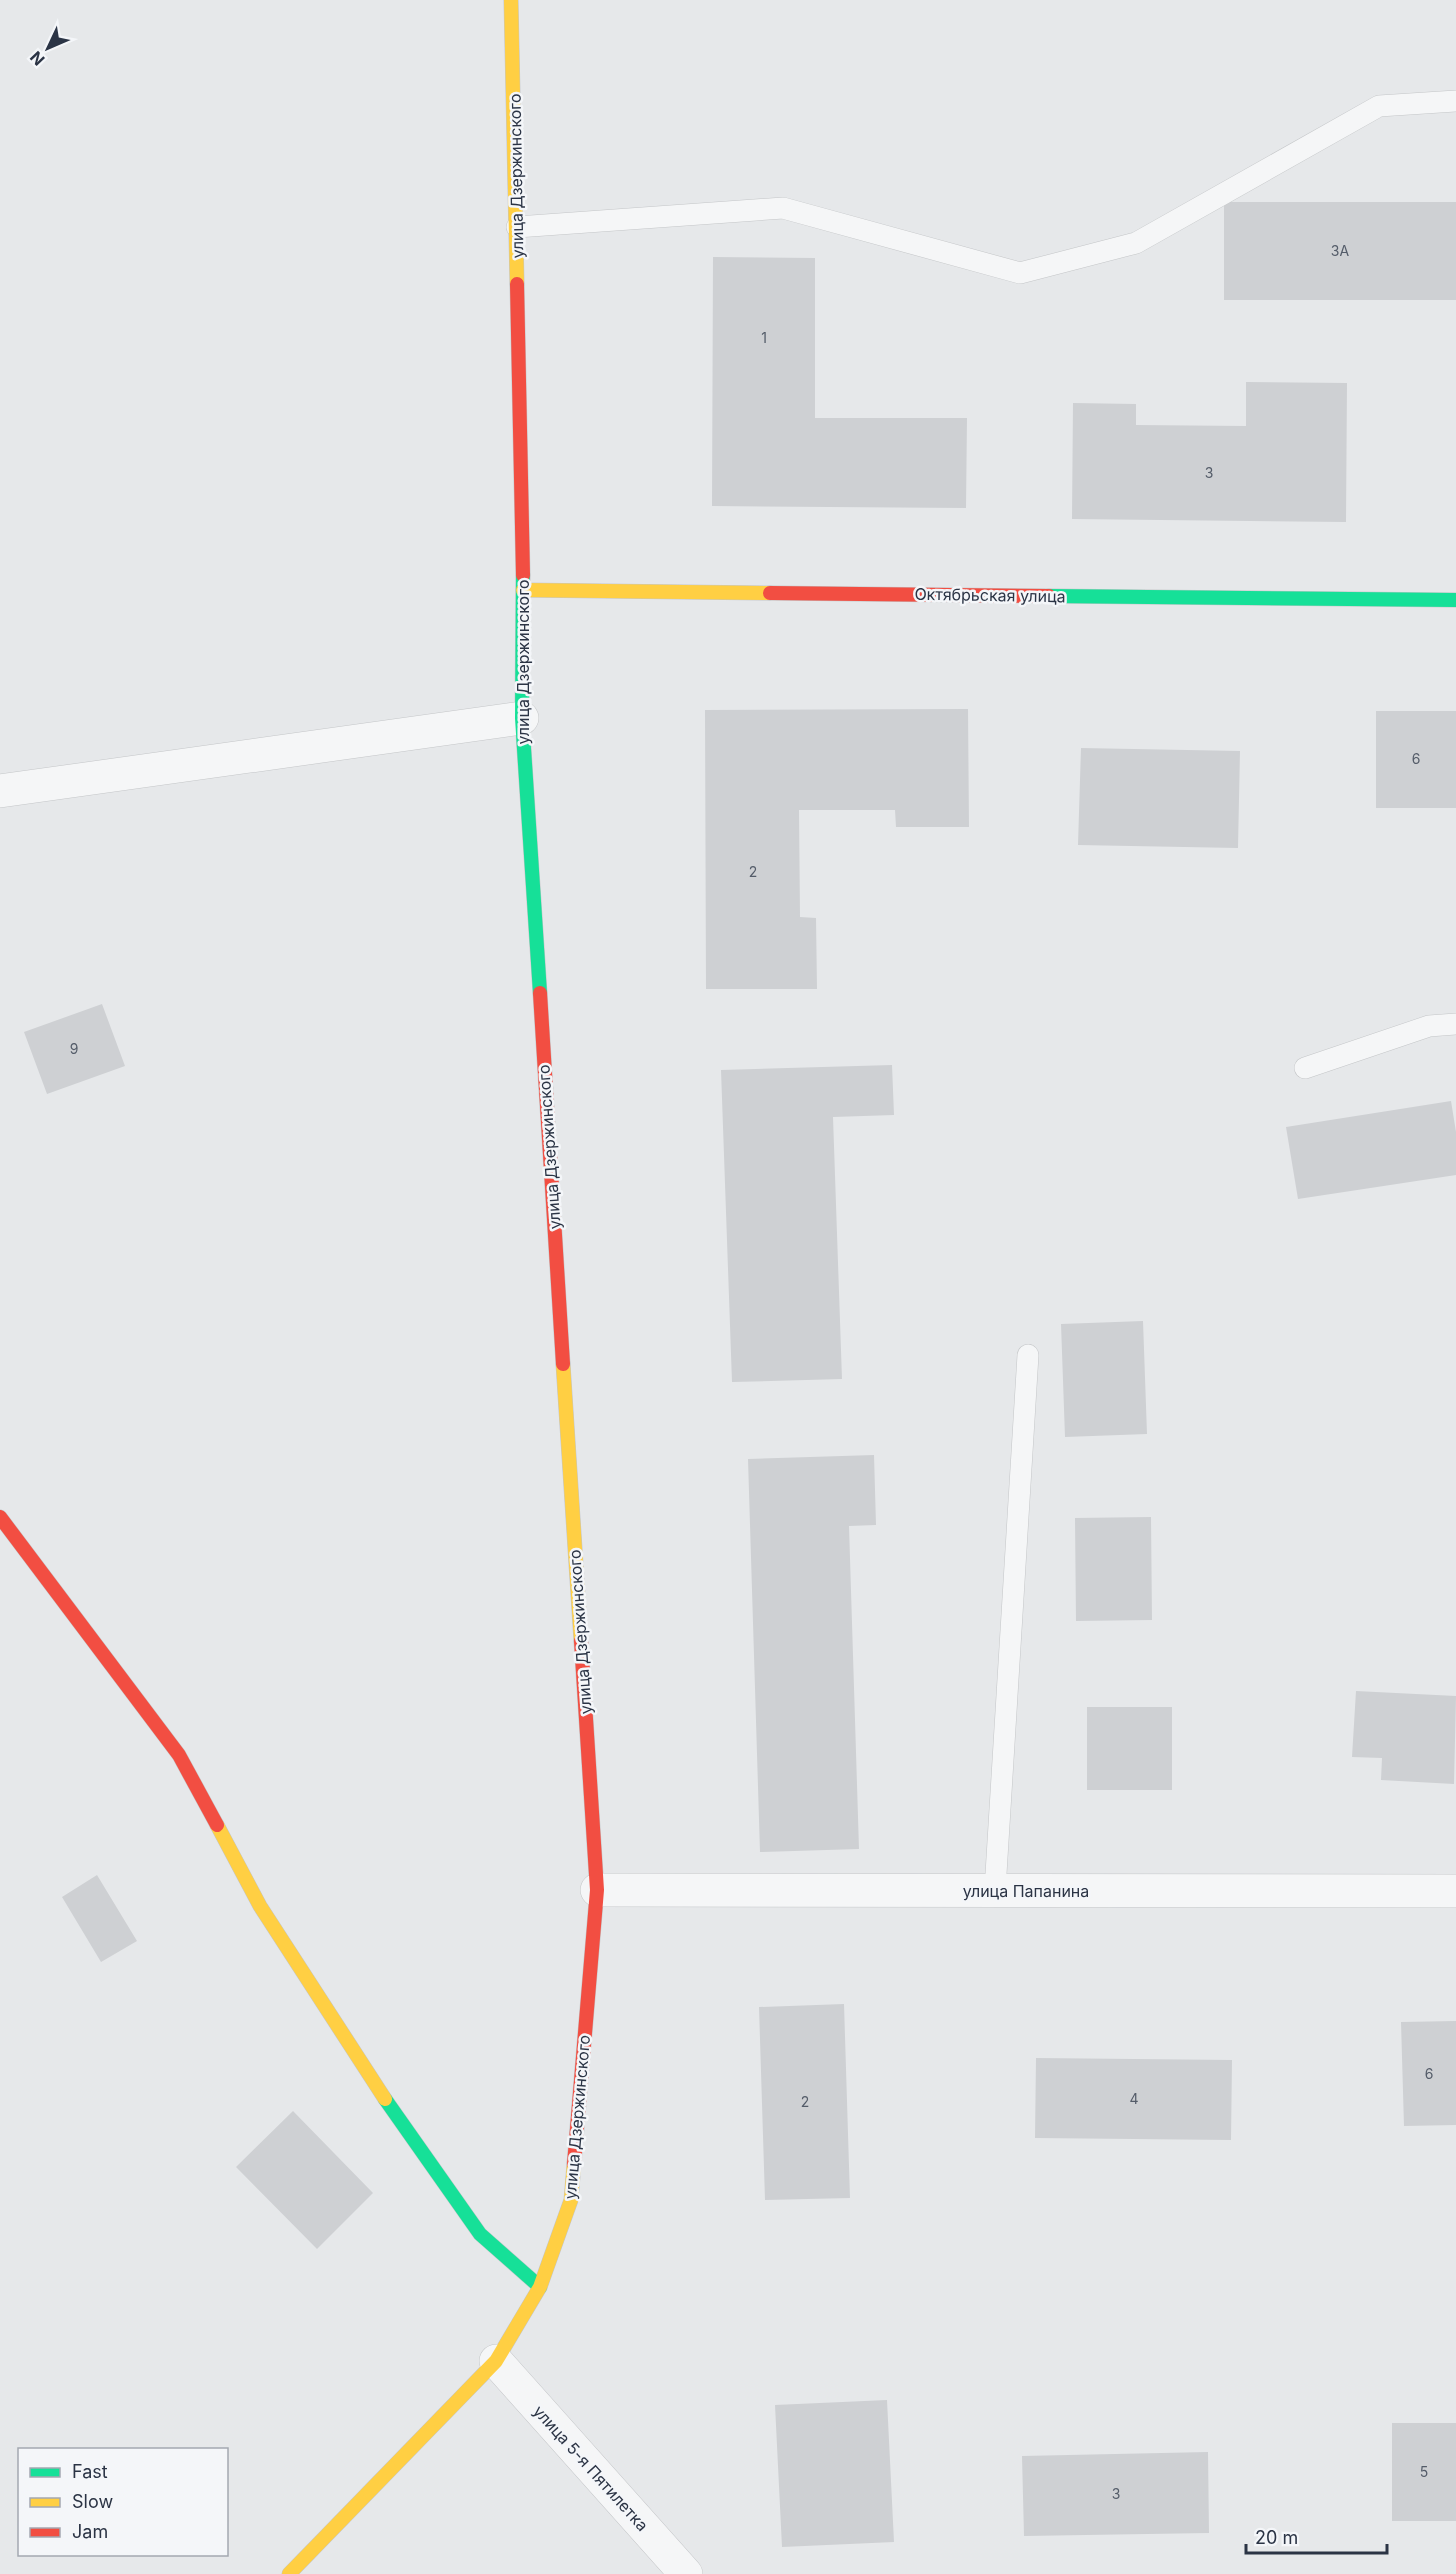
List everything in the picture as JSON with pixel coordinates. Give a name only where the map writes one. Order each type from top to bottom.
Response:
[{"type":"street","name":"улица Дзержинского","points":[[289,2574],[496,2361],[540,2287],[571,2200],[597,1890],[522,718],[523,590],[511,0]]},
{"type":"street","name":"Октябрьская улица","points":[[523,590],[1456,600]]},
{"type":"street","points":[[0,791],[522,718]]},
{"type":"street","points":[[0,1517],[179,1755],[260,1906],[406,2133],[480,2234],[540,2287]]},
{"type":"street","name":"улица Папанина","points":[[597,1890],[1456,1891]]},
{"type":"street","name":"улица 5-я Пятилетка","points":[[496,2361],[686,2574]]},
{"type":"lane","points":[[517,227],[783,207],[1020,273],[1136,243],[1379,106],[1456,100]]},
{"type":"lane","points":[[1305,1068],[1429,1026],[1456,1024]]},
{"type":"lane","points":[[995,1890],[1028,1354]]},
{"type":"building","points":[[1224,202],[1456,202],[1456,300],[1224,300]]},
{"type":"building","points":[[713,257],[815,258],[815,418],[967,418],[966,508],[712,506]]},
{"type":"building","points":[[1246,382],[1347,383],[1346,522],[1072,519],[1073,403],[1136,404],[1136,425],[1246,426]]},
{"type":"building","points":[[968,709],[969,827],[896,827],[895,810],[799,810],[800,917],[816,918],[817,989],[706,989],[705,710]]},
{"type":"building","points":[[1376,711],[1456,711],[1456,808],[1376,808]]},
{"type":"building","points":[[1081,748],[1240,751],[1238,848],[1078,845]]},
{"type":"building","points":[[102,1004],[125,1066],[47,1094],[24,1032]]},
{"type":"building","points":[[892,1065],[894,1115],[833,1117],[842,1379],[732,1382],[721,1070]]},
{"type":"building","points":[[1451,1101],[1456,1132],[1456,1175],[1298,1199],[1286,1127]]},
{"type":"building","points":[[1143,1321],[1147,1434],[1065,1437],[1061,1324]]},
{"type":"building","points":[[874,1455],[876,1525],[849,1526],[859,1849],[760,1852],[748,1459]]},
{"type":"building","points":[[1151,1517],[1152,1620],[1076,1621],[1075,1518]]},
{"type":"building","points":[[1356,1691],[1456,1696],[1454,1784],[1381,1780],[1382,1758],[1352,1757]]},
{"type":"building","points":[[1087,1707],[1172,1707],[1172,1790],[1087,1790]]},
{"type":"building","points":[[97,1875],[137,1941],[101,1962],[62,1897]]},
{"type":"building","points":[[844,2004],[850,2198],[765,2200],[759,2007]]},
{"type":"building","points":[[1456,2021],[1456,2125],[1404,2126],[1401,2022]]},
{"type":"building","points":[[1036,2058],[1232,2060],[1231,2140],[1035,2138]]},
{"type":"building","points":[[293,2111],[373,2193],[317,2249],[236,2167]]},
{"type":"building","points":[[887,2400],[894,2542],[782,2547],[775,2405]]},
{"type":"building","points":[[1392,2423],[1456,2423],[1456,2521],[1392,2521]]},
{"type":"building","points":[[1208,2452],[1209,2533],[1024,2536],[1022,2456]]},
{"type":"traffic: fast","points":[[523,575],[522,718],[540,993]]},
{"type":"traffic: fast","points":[[1049,596],[1456,600]]},
{"type":"traffic: fast","points":[[385,2099],[480,2234],[540,2287]]},
{"type":"traffic: slow","points":[[511,0],[517,284]]},
{"type":"traffic: slow","points":[[523,590],[770,593]]},
{"type":"traffic: slow","points":[[563,1364],[581,1641]]},
{"type":"traffic: slow","points":[[217,1825],[260,1906],[385,2099]]},
{"type":"traffic: slow","points":[[289,2574],[496,2361],[540,2287],[571,2200],[574,2164]]},
{"type":"traffic: jam","points":[[517,284],[523,575]]},
{"type":"traffic: jam","points":[[770,593],[1049,596]]},
{"type":"traffic: jam","points":[[540,993],[563,1364]]},
{"type":"traffic: jam","points":[[0,1517],[179,1755],[217,1825]]},
{"type":"traffic: jam","points":[[574,2164],[597,1890],[581,1641]]}]
